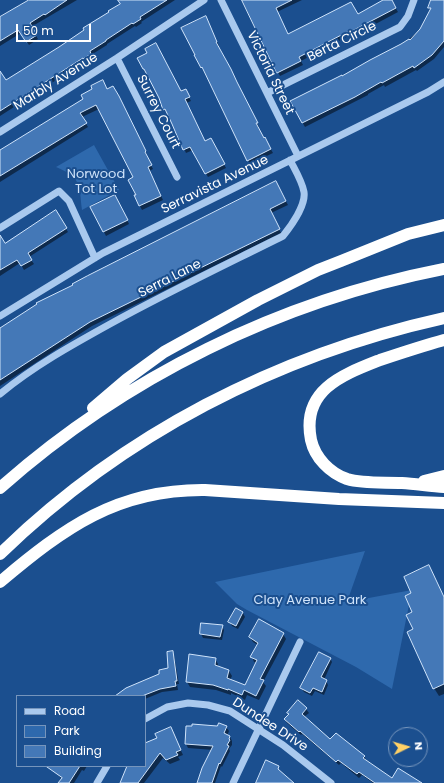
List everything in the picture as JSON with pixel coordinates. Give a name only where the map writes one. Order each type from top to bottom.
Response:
[{"type":"highway","points":[[0,488],[55,443],[127,379],[179,343],[238,310],[297,280],[408,234],[444,216]]},
{"type":"highway","points":[[408,234],[444,225]]},
{"type":"highway","points":[[55,443],[102,409],[144,382],[202,351],[241,333],[280,316],[341,295],[405,277],[444,269]]},
{"type":"highway","points":[[0,554],[57,503],[103,468],[145,440],[201,406],[260,378],[313,356],[382,334],[444,318]]},
{"type":"highway","points":[[444,340],[400,353],[342,376],[325,388],[315,402],[312,411],[310,431],[311,442],[319,458],[331,470],[347,479],[356,481],[404,483],[444,487]]},
{"type":"highway","points":[[404,483],[431,480],[444,476]]},
{"type":"highway","points":[[0,582],[43,548],[96,513],[118,504],[155,494],[184,490],[205,490],[338,499],[444,503]]},
{"type":"street","name":"Marbly Avenue","points":[[0,132],[117,58],[204,0]]},
{"type":"street","name":"Victoria Street","points":[[221,0],[298,156]]},
{"type":"street","name":"Berta Circle","points":[[267,93],[400,27],[408,16],[414,0]]},
{"type":"street","name":"Surrey Court","points":[[117,58],[177,178]]},
{"type":"street","name":"Serravista Avenue","points":[[0,316],[95,258],[428,92],[444,82]]},
{"type":"street","name":"Serra Lane","points":[[0,394],[64,349],[150,302],[283,236],[292,224],[303,202],[304,193],[300,179],[290,160]]},
{"type":"street","points":[[0,228],[59,191],[69,201],[95,258]]},
{"type":"street","points":[[233,783],[300,642]]},
{"type":"street","name":"Dundee Drive","points":[[146,719],[167,707],[188,702],[208,705],[230,711],[283,745],[331,783]]},
{"type":"street","points":[[97,783],[106,767]]},
{"type":"green space","name":"Norwood Tot Lot","points":[[94,145],[119,190],[82,210],[78,183],[71,175],[56,167]]},
{"type":"green space","name":"Clay Avenue Park","points":[[365,551],[347,602],[412,590],[392,689],[356,667],[237,604],[215,582]]},
{"type":"building","points":[[29,0],[67,0],[30,23],[37,35],[26,42],[18,30],[0,41],[0,17]]},
{"type":"building","points":[[118,0],[167,0],[140,17],[141,19],[133,24],[132,23],[90,51],[91,54],[0,111],[0,71],[6,80],[84,30],[83,28],[120,4]]},
{"type":"building","points":[[242,0],[292,0],[276,8],[288,34],[351,2],[358,14],[383,0],[392,0],[396,8],[299,57],[301,61],[277,73]]},
{"type":"building","points":[[431,0],[444,0],[444,41],[432,55],[414,68],[413,66],[302,123],[290,101],[342,76],[409,39],[410,40],[420,29],[431,8],[428,8]]},
{"type":"building","points":[[206,16],[216,42],[258,123],[256,123],[271,149],[247,161],[202,67],[201,68],[181,28]]},
{"type":"building","points":[[156,43],[181,91],[186,89],[190,97],[185,99],[205,141],[211,138],[225,164],[205,174],[190,147],[183,150],[165,109],[163,110],[159,98],[137,58],[147,53],[145,49]]},
{"type":"building","points":[[103,80],[107,89],[113,86],[119,96],[152,165],[148,167],[161,196],[139,206],[134,195],[136,195],[128,180],[133,177],[96,105],[80,113],[87,123],[0,176],[0,150],[83,99],[81,95],[92,89],[91,86]]},
{"type":"building","points":[[276,181],[286,201],[270,209],[280,229],[90,322],[0,380],[0,328],[37,304],[36,303]]},
{"type":"building","points":[[115,195],[128,220],[103,232],[90,207]]},
{"type":"building","points":[[56,210],[67,228],[28,253],[32,260],[21,266],[17,260],[0,270],[0,235],[5,243]]},
{"type":"building","points":[[429,565],[444,597],[444,684],[433,689],[407,632],[413,629],[406,615],[412,612],[405,596],[411,593],[404,577]]},
{"type":"building","points":[[236,608],[243,612],[236,626],[228,622]]},
{"type":"building","points":[[259,619],[284,633],[260,679],[264,680],[256,696],[244,690],[242,695],[213,685],[186,682],[189,654],[216,658],[215,665],[229,670],[227,678],[245,685],[257,660],[250,657],[258,643],[249,637]]},
{"type":"building","points":[[201,623],[223,625],[220,637],[200,634]]},
{"type":"building","points":[[173,651],[177,681],[175,681],[176,686],[160,689],[145,695],[116,695],[126,688],[159,674],[159,670],[168,668],[167,652]]},
{"type":"building","points":[[319,652],[331,658],[321,677],[327,680],[322,692],[313,688],[310,693],[300,688]]},
{"type":"building","points":[[298,700],[307,708],[302,714],[330,739],[336,733],[365,756],[363,758],[392,778],[398,768],[422,783],[375,783],[359,772],[357,774],[338,760],[336,762],[284,719]]},
{"type":"building","points":[[219,723],[227,726],[224,733],[230,736],[230,740],[227,745],[229,746],[220,764],[219,763],[212,783],[197,783],[202,768],[213,746],[185,744],[186,726],[192,726],[192,724],[217,726]]},
{"type":"building","points":[[171,727],[181,750],[176,752],[178,755],[166,760],[160,753],[138,783],[120,783],[127,767],[146,767],[146,743],[157,738],[155,734]]},
{"type":"building","points":[[266,760],[279,766],[278,769],[294,783],[256,783]]},
{"type":"building","points":[[47,767],[79,767],[69,783],[58,783],[62,778]]}]
